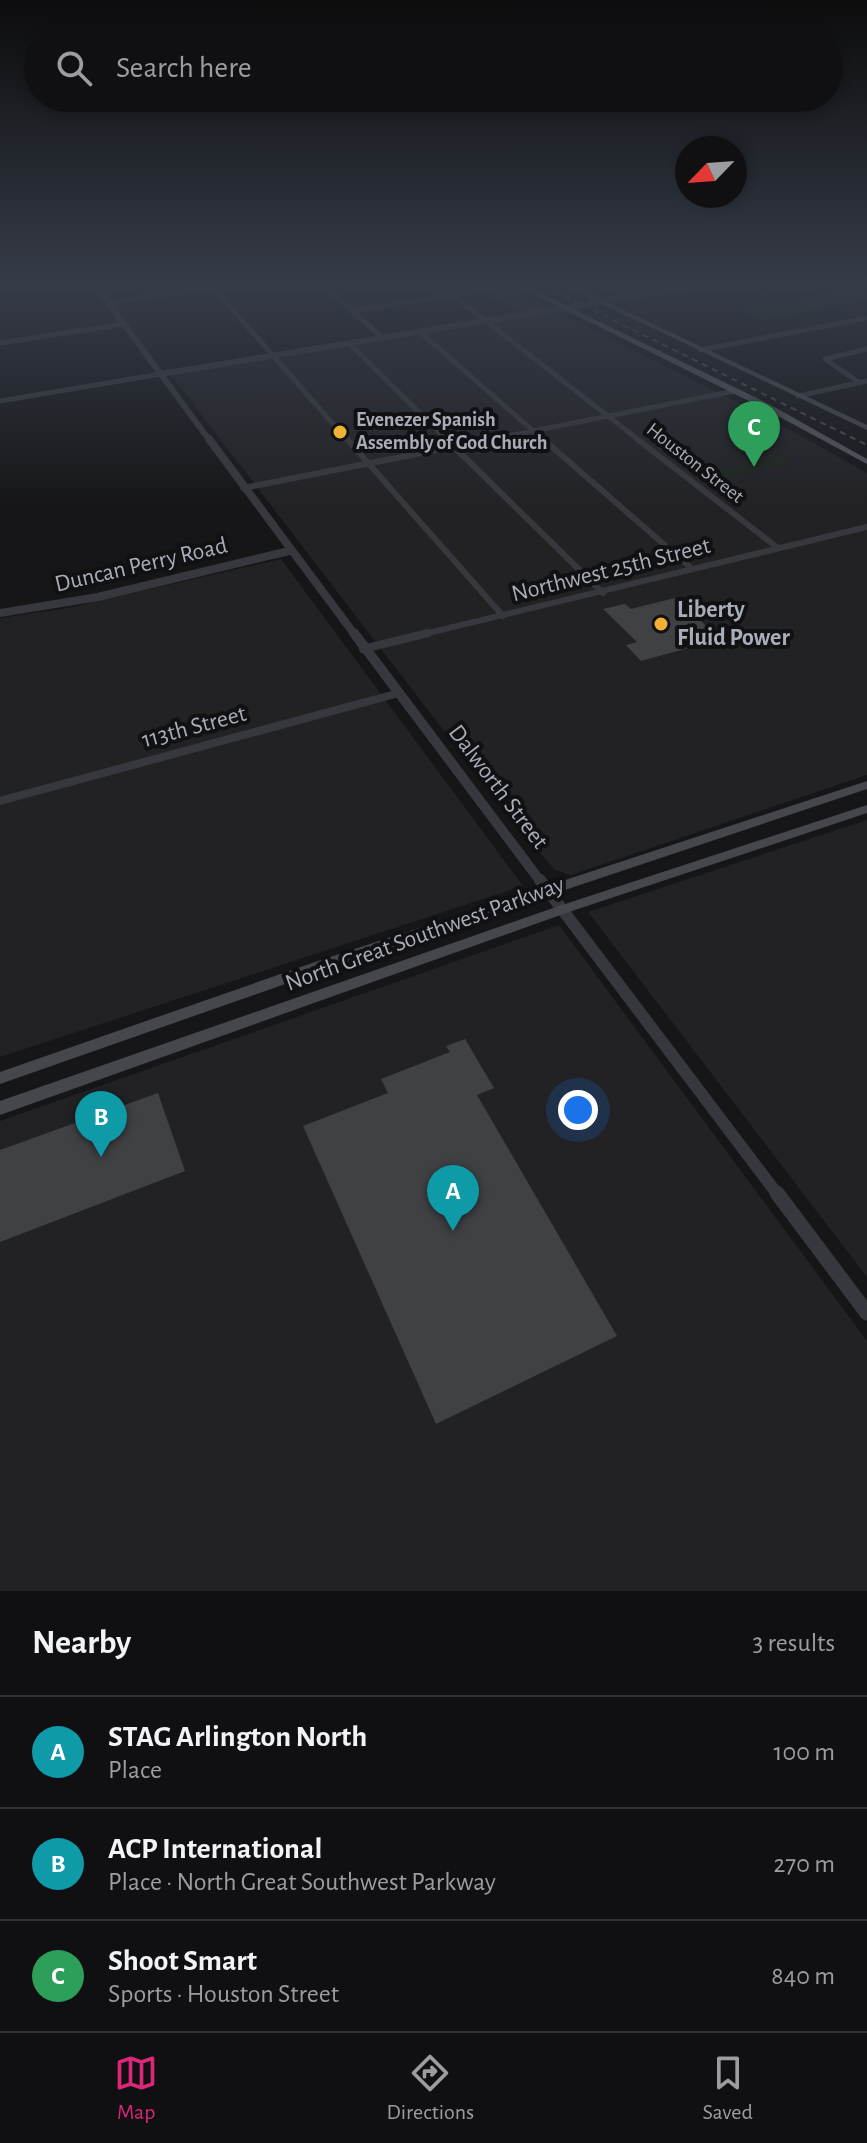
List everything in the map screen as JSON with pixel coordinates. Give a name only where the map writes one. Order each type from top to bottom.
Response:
[{"type":"main road","points":[[672,360],[867,462]]},
{"type":"main road","points":[[728,360],[866,425]]},
{"type":"main road","name":"North Great Southwest Parkway","points":[[0,1078],[867,785]]},
{"type":"main road","name":"North Great Southwest Parkway","points":[[0,1108],[564,909],[867,809]]},
{"type":"street","name":"Dalworth Street","points":[[151,360],[289,551],[550,890],[867,1313]]},
{"type":"street","points":[[0,401],[243,360]]},
{"type":"street","points":[[279,360],[503,616]]},
{"type":"street","points":[[367,360],[603,593]]},
{"type":"street","points":[[452,360],[691,568]]},
{"type":"street","name":"Houston Street","points":[[537,360],[778,548]]},
{"type":"street","points":[[827,360],[864,382]]},
{"type":"street","points":[[803,395],[864,382]]},
{"type":"street","points":[[243,488],[735,391]]},
{"type":"street","name":"Northwest 25th Street","points":[[363,649],[867,527]]},
{"type":"street","name":"Duncan Perry Road","points":[[0,613],[98,597],[289,551]]},
{"type":"street","name":"113th Street","points":[[0,801],[399,693]]},
{"type":"shaded area","points":[[261,360],[653,360],[765,416],[867,473],[867,775],[571,875],[555,870],[523,834],[171,375]]},
{"type":"shaded area","points":[[782,456],[793,463],[724,479],[714,471]]},
{"type":"shaded area","points":[[281,559],[523,886],[0,1057],[0,618],[68,608]]},
{"type":"shaded area","points":[[867,820],[867,1277],[588,912]]},
{"type":"shaded area","points":[[559,925],[867,1341],[867,1591],[0,1591],[0,1121]]},
{"type":"building","name":"Liberty Fluid Power","points":[[675,598],[721,639],[641,661],[626,645],[637,642],[603,609],[625,604],[631,609]]},
{"type":"building","points":[[465,1039],[494,1088],[477,1095],[617,1336],[436,1424],[303,1126],[388,1093],[381,1079],[450,1052],[446,1046]]},
{"type":"building","points":[[158,1093],[185,1171],[0,1242],[0,1150]]},
{"type":"railway","points":[[695,360],[867,445]]},
{"type":"place","name":"Evenezer Spanish Assembly of God Church","points":[[340,432]]},
{"type":"place","name":"Shoot Smart","points":[[754,467]]},
{"type":"place","name":"Liberty Fluid Power","points":[[661,624]]},
{"type":"place","name":"ACP International","points":[[101,1157]]},
{"type":"place","name":"STAG Arlington North","points":[[453,1231]]}]
